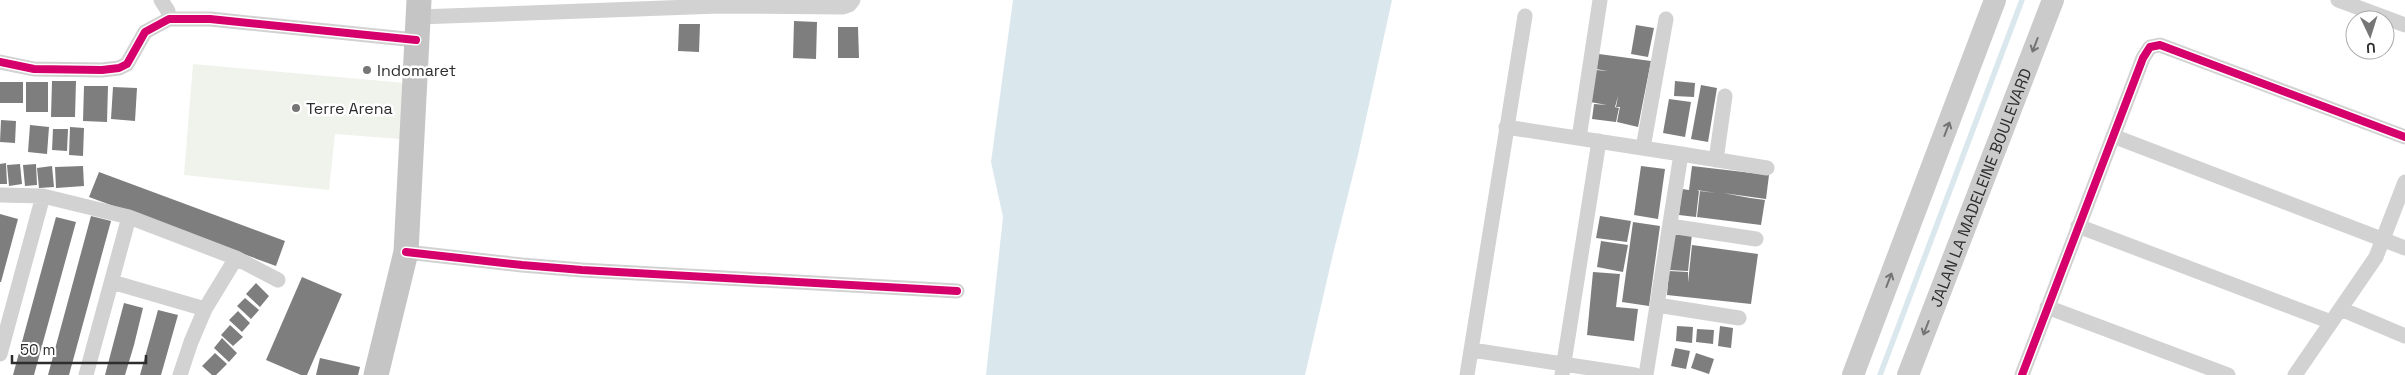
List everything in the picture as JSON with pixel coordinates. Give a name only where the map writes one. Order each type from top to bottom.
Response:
[{"type":"main road","points":[[376,375],[406,252],[418,19]]},
{"type":"street","points":[[161,0],[168,11],[169,18]]},
{"type":"street","points":[[0,62],[34,69],[102,70],[119,68],[127,64],[145,32],[169,18],[418,19],[719,6],[842,7],[849,5],[853,0]]},
{"type":"street","points":[[1579,138],[1600,0]]},
{"type":"street","points":[[1853,375],[1996,0]]},
{"type":"street","name":"JALAN LA MADELEINE BOULEVARD","points":[[1908,375],[2053,0]]},
{"type":"street","points":[[2338,0],[2405,25]]},
{"type":"street","points":[[1468,375],[1525,16]]},
{"type":"street","points":[[1643,148],[1666,19]]},
{"type":"street","points":[[2022,375],[2143,58],[2150,47],[2160,45],[2405,137]]},
{"type":"street","points":[[1716,160],[1724,96]]},
{"type":"street","points":[[1506,127],[1767,168]]},
{"type":"street","points":[[2113,136],[2405,248]]},
{"type":"street","points":[[1563,369],[1599,142]]},
{"type":"street","points":[[1646,375],[1680,154]]},
{"type":"street","points":[[2295,375],[2376,257],[2405,182]]},
{"type":"street","points":[[0,195],[43,196],[129,217],[236,258],[278,280]]},
{"type":"street","points":[[0,354],[43,196]]},
{"type":"street","points":[[86,375],[129,217]]},
{"type":"street","points":[[1670,226],[1756,239]]},
{"type":"street","points":[[2078,226],[2331,322]]},
{"type":"street","points":[[406,252],[522,266],[957,291]]},
{"type":"street","points":[[180,375],[205,309],[236,258]]},
{"type":"street","points":[[112,282],[205,309]]},
{"type":"street","points":[[1657,305],[1740,318]]},
{"type":"street","points":[[2047,308],[2228,375]]},
{"type":"street","points":[[2340,309],[2405,336]]},
{"type":"street","points":[[1472,350],[1563,369],[1635,375]]},
{"type":"shaded area","points":[[1013,0],[1392,0],[1358,155],[1305,375],[986,375],[1003,217],[991,162]]},
{"type":"shaded area","name":"Terre Arena","points":[[193,64],[405,83],[400,139],[335,134],[329,190],[184,175]]},
{"type":"building","points":[[794,21],[817,22],[816,59],[793,58]]},
{"type":"building","points":[[679,24],[700,24],[699,52],[678,51]]},
{"type":"building","points":[[1636,25],[1654,28],[1648,57],[1631,54]]},
{"type":"building","points":[[838,27],[858,27],[859,58],[838,58]]},
{"type":"building","points":[[1599,54],[1651,61],[1638,127],[1617,122],[1620,107],[1616,107],[1618,96],[1615,107],[1619,108],[1616,122],[1592,119],[1594,104],[1607,105],[1590,102],[1596,70],[1608,71],[1596,69]]},
{"type":"building","points":[[52,81],[76,81],[75,117],[51,117]]},
{"type":"building","points":[[1675,81],[1695,83],[1694,97],[1674,96]]},
{"type":"building","points":[[0,82],[23,82],[23,103],[0,103]]},
{"type":"building","points":[[26,82],[48,82],[48,112],[26,112]]},
{"type":"building","points":[[1701,85],[1717,88],[1708,142],[1691,139]]},
{"type":"building","points":[[84,86],[108,86],[107,122],[83,121]]},
{"type":"building","points":[[113,87],[137,88],[135,121],[111,119]]},
{"type":"building","points":[[1669,99],[1691,102],[1685,137],[1663,133]]},
{"type":"building","points":[[1,120],[16,121],[15,143],[0,142]]},
{"type":"building","points":[[30,125],[49,127],[47,154],[28,152]]},
{"type":"building","points":[[70,127],[84,128],[83,156],[69,155]]},
{"type":"building","points":[[53,129],[68,129],[67,151],[52,150]]},
{"type":"building","points":[[6,163],[7,184],[0,184],[0,164]]},
{"type":"building","points":[[20,164],[22,184],[9,186],[7,165]]},
{"type":"building","points":[[36,164],[37,185],[25,186],[23,165]]},
{"type":"building","points":[[52,166],[54,187],[39,188],[37,168]]},
{"type":"building","points":[[83,166],[84,186],[56,188],[55,167]]},
{"type":"building","points":[[1641,166],[1665,169],[1658,219],[1634,215]]},
{"type":"building","points":[[1692,166],[1769,175],[1766,199],[1723,193],[1765,200],[1761,225],[1697,217],[1700,191],[1716,193],[1697,190],[1699,191],[1696,217],[1679,215],[1682,189],[1689,190]]},
{"type":"building","points":[[99,172],[285,241],[276,266],[89,197]]},
{"type":"building","points":[[0,214],[18,219],[1,282],[0,282]]},
{"type":"building","points":[[91,216],[111,221],[69,375],[48,375]]},
{"type":"building","points":[[1600,216],[1631,221],[1627,242],[1596,238]]},
{"type":"building","points":[[56,217],[76,222],[34,375],[13,375]]},
{"type":"building","points":[[1633,222],[1660,226],[1649,306],[1622,302]]},
{"type":"building","points":[[1692,234],[1688,271],[1669,270],[1673,235]]},
{"type":"building","points":[[1601,241],[1628,245],[1623,272],[1597,267]]},
{"type":"building","points":[[1692,245],[1758,254],[1751,304],[1667,295],[1669,271],[1688,272],[1688,283]]},
{"type":"building","points":[[1593,272],[1620,274],[1616,307],[1638,309],[1634,341],[1587,335]]},
{"type":"building","points":[[302,277],[342,294],[307,375],[301,375],[266,360]]},
{"type":"building","points":[[256,283],[269,296],[260,307],[246,294]]},
{"type":"building","points":[[245,298],[259,310],[251,319],[237,306]]},
{"type":"building","points":[[124,303],[143,308],[134,345],[125,375],[105,375]]},
{"type":"building","points":[[158,310],[178,315],[161,375],[140,375]]},
{"type":"building","points":[[238,311],[250,323],[242,332],[229,320]]},
{"type":"building","points":[[230,325],[243,337],[233,346],[221,335]]},
{"type":"building","points":[[1677,326],[1693,327],[1692,343],[1676,341]]},
{"type":"building","points":[[1720,326],[1733,328],[1731,348],[1718,346]]},
{"type":"building","points":[[1697,329],[1714,330],[1713,344],[1696,342]]},
{"type":"building","points":[[222,338],[237,353],[229,362],[214,348]]},
{"type":"building","points":[[1675,348],[1690,351],[1686,369],[1671,366]]},
{"type":"building","points":[[215,353],[227,364],[216,375],[212,375],[202,366]]},
{"type":"building","points":[[1696,353],[1714,359],[1709,374],[1691,368]]},
{"type":"building","points":[[320,358],[360,367],[358,375],[316,375]]},
{"type":"waterway","points":[[1880,375],[2022,0]]},
{"type":"cycle path","points":[[0,62],[34,69],[102,70],[119,68],[127,64],[145,32],[169,19],[210,19],[416,40]]},
{"type":"cycle path","points":[[2022,375],[2143,58],[2150,47],[2160,45],[2405,137]]},
{"type":"cycle path","points":[[406,252],[582,270],[957,291]]},
{"type":"place","name":"Indomaret","points":[[367,70]]},
{"type":"place","name":"Terre Arena","points":[[296,108]]}]
